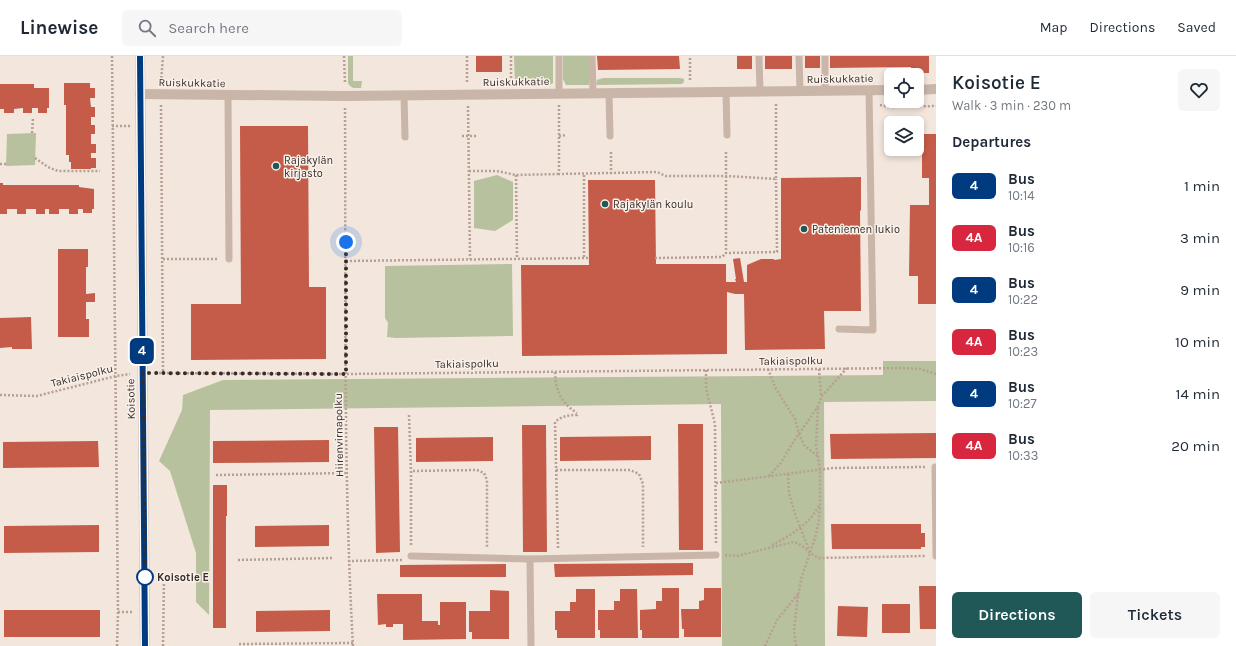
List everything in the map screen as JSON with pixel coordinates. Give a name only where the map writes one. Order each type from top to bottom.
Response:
[{"type":"street","name":"Koisotie","points":[[140,56],[145,646]]},
{"type":"street","points":[[924,90],[936,89]]},
{"type":"street","name":"Ruiskukkatie","points":[[140,94],[345,96],[884,90]]},
{"type":"lane","points":[[559,56],[559,94]]},
{"type":"lane","points":[[592,56],[593,93]]},
{"type":"lane","points":[[760,56],[760,92]]},
{"type":"lane","points":[[799,56],[800,91]]},
{"type":"lane","points":[[824,56],[825,91]]},
{"type":"lane","points":[[839,329],[873,330],[869,90]]},
{"type":"lane","points":[[726,92],[726,135]]},
{"type":"lane","points":[[609,93],[610,136]]},
{"type":"lane","points":[[228,95],[229,259]]},
{"type":"lane","points":[[404,95],[405,137]]},
{"type":"lane","points":[[935,467],[936,556]]},
{"type":"lane","points":[[411,556],[530,559],[716,555]]},
{"type":"lane","points":[[530,559],[531,646]]},
{"type":"path","points":[[112,56],[118,612],[116,646]]},
{"type":"path","points":[[163,56],[161,95],[163,373]]},
{"type":"path","name":"Hiirenvirnapolku","points":[[344,56],[348,561],[353,645]]},
{"type":"path","points":[[467,56],[468,94]]},
{"type":"path","points":[[511,56],[511,94]]},
{"type":"path","points":[[690,56],[690,92]]},
{"type":"path","points":[[870,102],[890,107],[936,106]]},
{"type":"path","points":[[726,252],[777,252],[776,103]]},
{"type":"path","points":[[558,104],[559,174]]},
{"type":"path","points":[[468,105],[470,259]]},
{"type":"path","points":[[32,133],[33,118]]},
{"type":"path","points":[[559,136],[566,135]]},
{"type":"path","points":[[462,136],[478,136]]},
{"type":"path","points":[[611,152],[611,174]]},
{"type":"path","points":[[656,258],[722,257],[726,252],[726,152]]},
{"type":"path","points":[[35,158],[48,167],[58,171],[100,171]]},
{"type":"path","points":[[0,164],[6,164]]},
{"type":"path","points":[[469,171],[497,171],[516,175],[584,175],[657,172],[666,176],[727,176],[776,179]]},
{"type":"path","points":[[516,175],[517,259]]},
{"type":"path","points":[[584,175],[584,258]]},
{"type":"path","points":[[346,260],[589,258]]},
{"type":"path","points":[[163,259],[229,259]]},
{"type":"path","points":[[769,477],[780,464],[818,406],[822,396],[847,368]]},
{"type":"path","name":"Takiaispolku","points":[[0,395],[37,396],[116,376],[143,373],[346,374],[905,368],[936,374]]},
{"type":"path","points":[[768,369],[776,389],[795,420],[804,445],[818,456]]},
{"type":"path","points":[[820,369],[822,396]]},
{"type":"path","points":[[706,370],[706,388],[715,424],[716,555],[737,556],[792,542],[799,543],[814,556],[820,558],[936,556]]},
{"type":"path","points":[[556,372],[556,387],[562,399],[568,407],[577,413],[577,415],[559,418],[555,422],[558,558]]},
{"type":"path","points":[[796,646],[794,631],[799,593],[818,521],[820,502],[820,470],[816,444],[818,406]]},
{"type":"path","points":[[348,561],[403,560],[411,556],[409,415]]},
{"type":"path","points":[[716,483],[833,468],[935,467]]},
{"type":"path","points":[[410,471],[478,470],[484,473],[487,480],[487,558]]},
{"type":"path","points":[[556,470],[630,470],[639,474],[643,484],[643,556]]},
{"type":"path","points":[[216,475],[348,474]]},
{"type":"path","points":[[788,474],[790,493],[795,514],[810,552]]},
{"type":"path","points":[[768,548],[789,536],[816,512],[820,502]]},
{"type":"path","points":[[238,560],[332,558]]},
{"type":"path","points":[[163,646],[164,577]]},
{"type":"path","points":[[765,646],[777,620],[799,593]]},
{"type":"path","points":[[239,644],[353,645]]},
{"type":"green space","points":[[348,56],[353,56],[353,81],[362,81],[361,88],[352,87],[348,83]]},
{"type":"green space","points":[[514,56],[553,56],[553,83],[548,86],[515,85]]},
{"type":"green space","points":[[563,56],[589,56],[589,85],[566,85],[563,79]]},
{"type":"green space","points":[[603,78],[680,78],[684,79],[684,82],[682,84],[596,84],[597,80]]},
{"type":"green space","points":[[36,133],[35,165],[6,166],[7,134]]},
{"type":"green space","points":[[497,175],[513,182],[513,220],[495,231],[474,228],[474,181]]},
{"type":"green space","points":[[512,264],[513,336],[387,337],[388,323],[385,318],[385,266]]},
{"type":"green space","points":[[883,361],[936,361],[936,401],[824,402],[825,646],[722,646],[721,404],[210,410],[209,615],[196,602],[196,553],[170,471],[159,461],[182,410],[183,395],[223,380],[883,375]]},
{"type":"building","points":[[476,56],[502,56],[502,72],[476,72]]},
{"type":"building","points":[[597,56],[679,56],[680,69],[598,70]]},
{"type":"building","points":[[737,56],[752,56],[752,69],[737,69]]},
{"type":"building","points":[[765,56],[792,56],[792,69],[765,69]]},
{"type":"building","points":[[805,56],[820,56],[820,68],[805,68]]},
{"type":"building","points":[[830,56],[929,56],[929,73],[924,73],[924,68],[911,67],[830,68]]},
{"type":"building","points":[[64,83],[90,83],[90,88],[95,88],[95,98],[90,98],[91,107],[95,107],[95,117],[91,117],[91,125],[95,125],[95,134],[91,134],[91,144],[96,144],[96,153],[91,153],[91,158],[96,158],[96,168],[71,169],[69,155],[66,155],[66,105],[64,105]]},
{"type":"building","points":[[0,84],[34,84],[34,88],[49,88],[49,108],[47,108],[47,113],[38,113],[38,108],[32,108],[32,113],[23,113],[23,108],[14,109],[14,113],[4,113],[4,109],[0,109]]},
{"type":"building","points":[[240,126],[308,126],[309,287],[326,287],[326,359],[191,360],[191,304],[241,304]]},
{"type":"building","points":[[924,134],[936,134],[936,304],[918,304],[918,276],[909,276],[910,205],[929,205],[929,178],[922,178]]},
{"type":"building","points":[[861,177],[861,311],[824,311],[825,349],[745,350],[744,294],[727,292],[727,354],[522,356],[521,265],[589,265],[588,180],[655,180],[656,264],[726,264],[726,282],[736,282],[733,259],[740,258],[744,282],[747,282],[747,265],[761,259],[781,259],[781,178]]},
{"type":"building","points":[[0,183],[3,183],[3,185],[79,185],[79,187],[94,189],[94,209],[92,209],[92,213],[83,213],[83,209],[78,209],[78,214],[69,214],[69,209],[59,209],[59,214],[49,214],[49,209],[45,209],[45,214],[36,214],[36,209],[26,209],[26,214],[17,214],[17,209],[7,209],[7,214],[0,214]]},
{"type":"building","points":[[58,249],[88,249],[86,294],[95,293],[95,302],[86,302],[86,319],[89,319],[89,337],[58,337]]},
{"type":"building","points":[[31,317],[32,349],[12,349],[12,347],[0,348],[0,318]]},
{"type":"building","points":[[678,424],[703,424],[703,550],[679,550]]},
{"type":"building","points":[[522,425],[546,425],[547,552],[523,552]]},
{"type":"building","points":[[374,427],[398,427],[400,552],[376,553]]},
{"type":"building","points":[[936,433],[936,458],[831,459],[830,434]]},
{"type":"building","points":[[651,436],[651,460],[560,461],[560,437]]},
{"type":"building","points":[[493,437],[493,461],[416,462],[416,438]]},
{"type":"building","points":[[329,440],[329,462],[213,463],[213,441]]},
{"type":"building","points":[[98,441],[99,467],[3,468],[3,442]]},
{"type":"building","points":[[213,485],[227,485],[226,628],[213,628]]},
{"type":"building","points":[[831,524],[921,524],[921,533],[925,533],[925,547],[921,547],[921,549],[832,549]]},
{"type":"building","points":[[99,525],[99,552],[4,553],[4,526]]},
{"type":"building","points":[[329,525],[329,546],[255,547],[255,526]]},
{"type":"building","points":[[693,563],[693,575],[555,577],[554,564]]},
{"type":"building","points":[[506,564],[506,577],[400,577],[400,565]]},
{"type":"building","points":[[919,586],[936,586],[936,629],[920,629]]},
{"type":"building","points":[[662,588],[679,588],[679,638],[642,638],[642,630],[640,630],[640,610],[656,609],[656,601],[662,601]]},
{"type":"building","points":[[704,588],[721,588],[721,637],[684,637],[681,609],[699,609],[699,601],[704,600]]},
{"type":"building","points":[[576,589],[595,589],[595,638],[557,638],[557,630],[555,630],[555,611],[570,611],[570,602],[576,602]]},
{"type":"building","points":[[620,589],[637,589],[638,638],[600,638],[600,630],[598,630],[598,610],[614,610],[614,601],[620,601]]},
{"type":"building","points":[[490,590],[509,591],[509,639],[472,639],[472,632],[469,632],[469,611],[490,611]]},
{"type":"building","points":[[377,594],[422,594],[422,621],[438,621],[438,625],[440,625],[440,602],[466,602],[466,639],[403,640],[403,624],[393,624],[393,627],[386,627],[386,624],[378,625]]},
{"type":"building","points":[[882,604],[910,604],[910,633],[882,633]]},
{"type":"building","points":[[838,606],[868,607],[867,637],[837,636]]},
{"type":"building","points":[[4,610],[100,610],[100,637],[4,637]]},
{"type":"building","points":[[330,610],[330,631],[256,632],[256,611]]},
{"type":"bus line","name":"4","points":[[140,56],[145,646]]},
{"type":"place","name":"Rajakylän kirjasto","points":[[276,166]]},
{"type":"place","name":"Rajakylän koulu","points":[[605,204]]},
{"type":"place","name":"Pateniemen lukio","points":[[804,229]]},
{"type":"place","name":"Koisotie E","points":[[145,577]]},
{"type":"route","points":[[145,577],[145,580],[143,373],[346,374],[346,242]]}]
